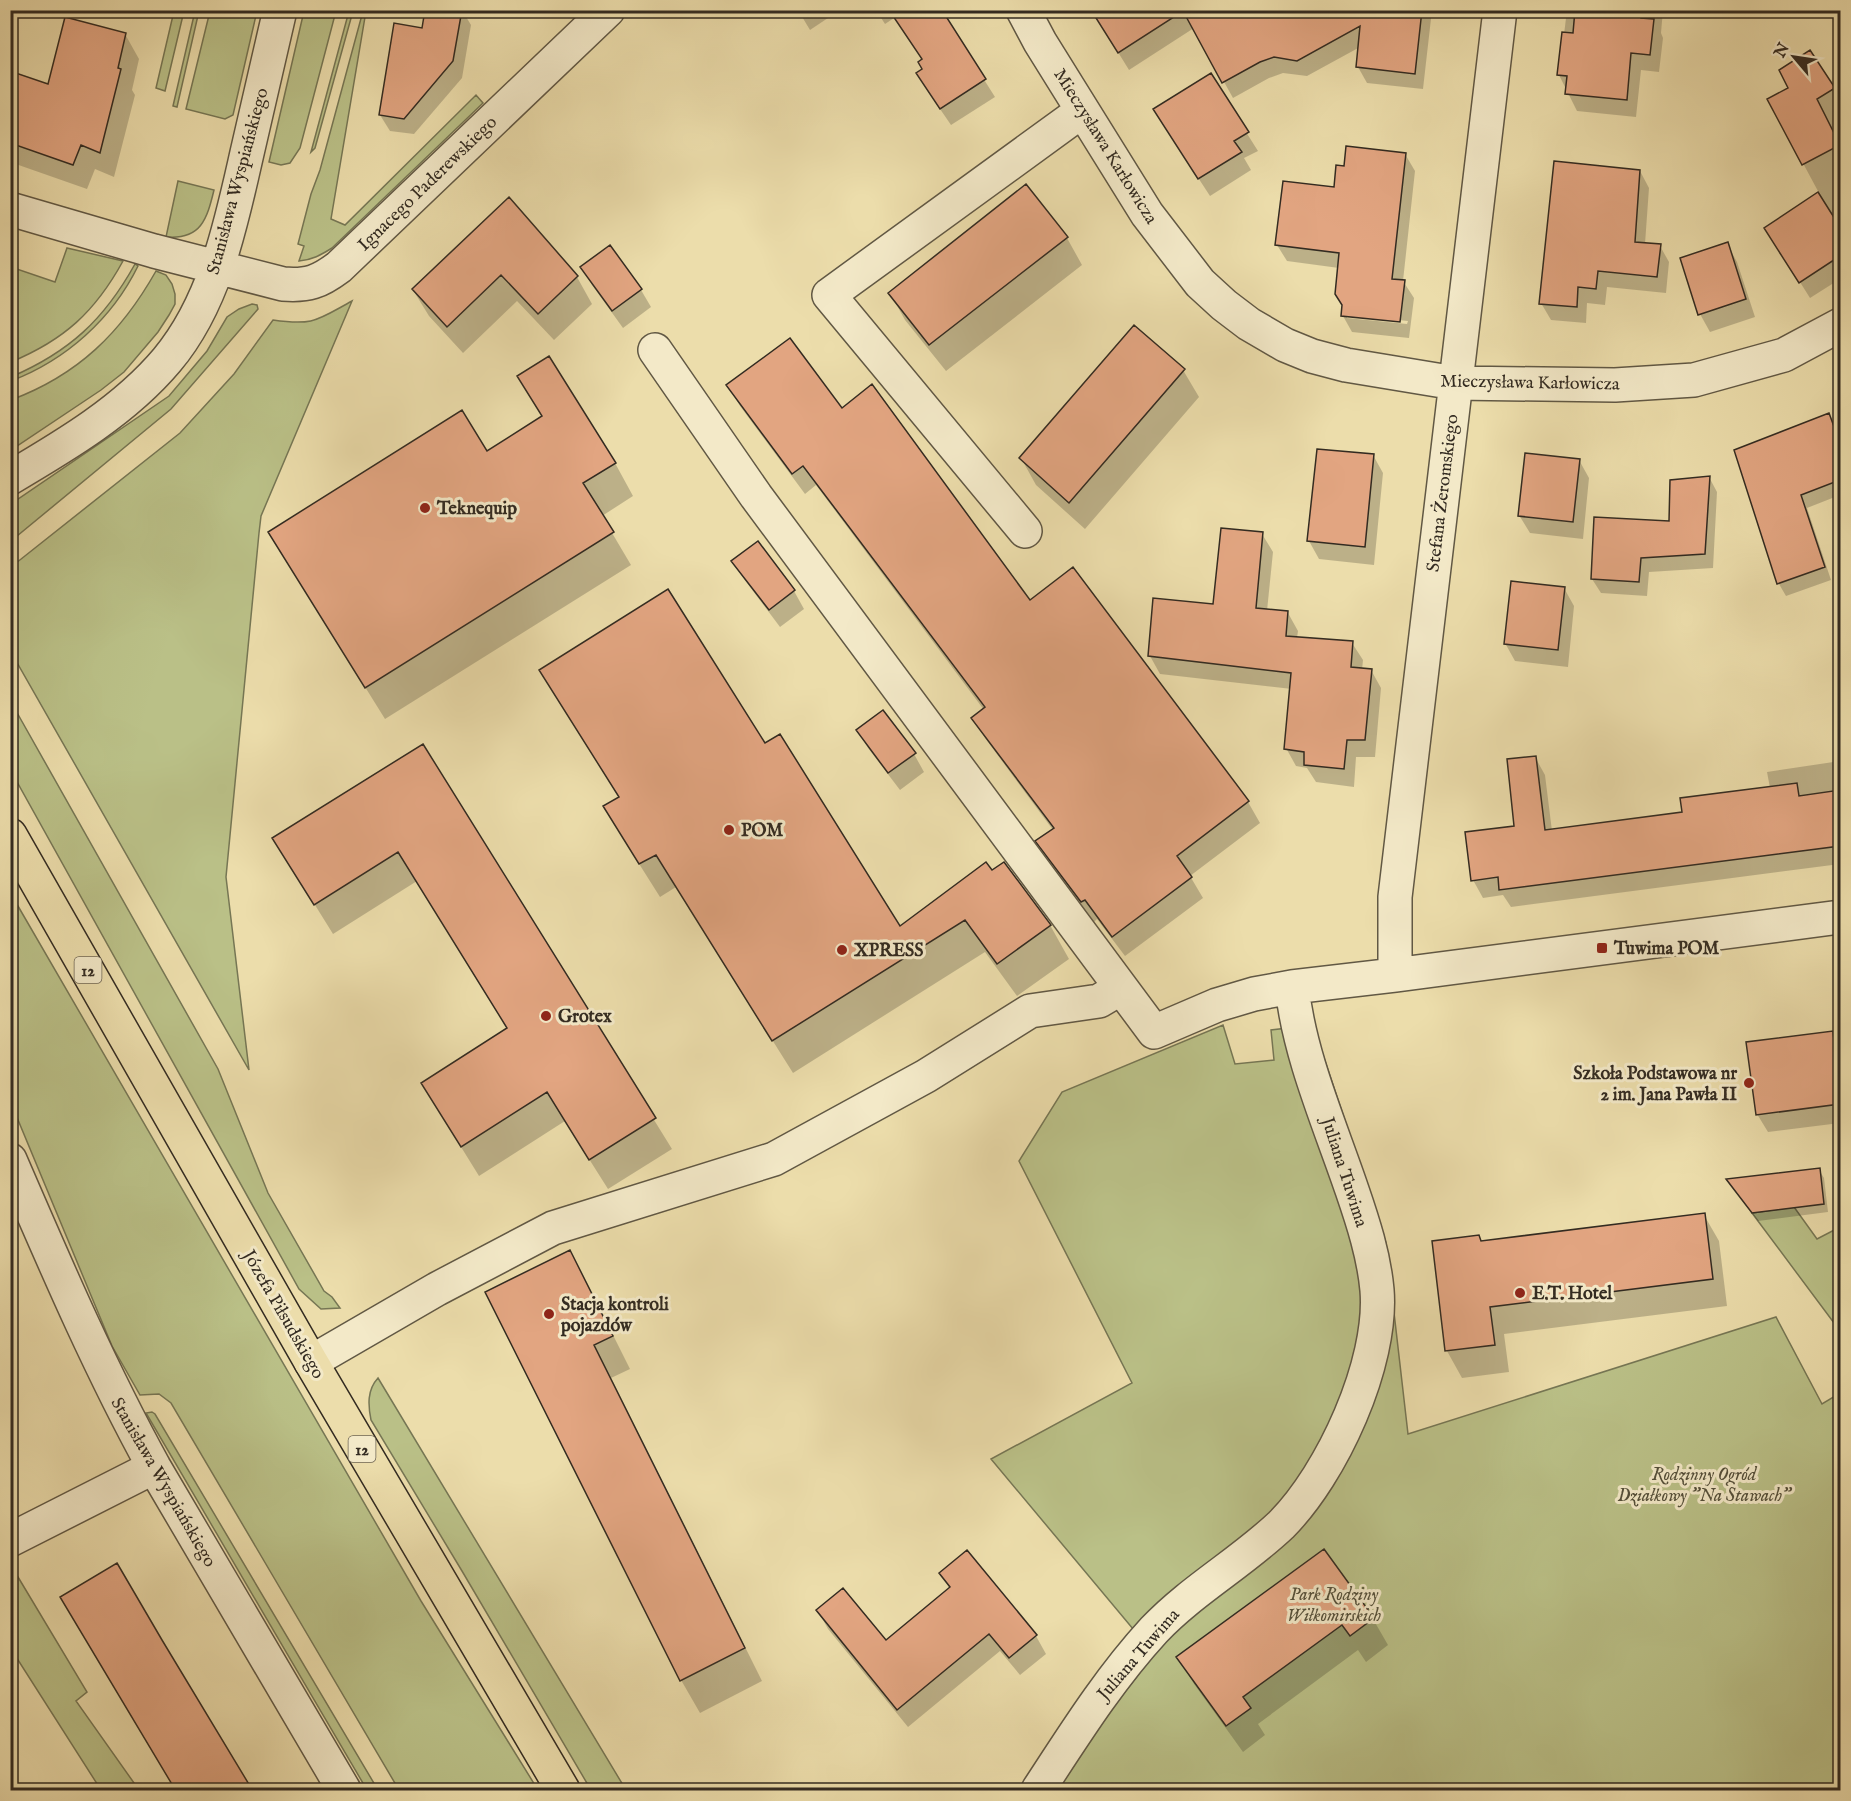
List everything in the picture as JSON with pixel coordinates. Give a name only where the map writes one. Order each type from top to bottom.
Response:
[{"type":"main road","name":"Józefa Piłsudskiego","points":[[10,835],[311,1362],[563,1791]]},
{"type":"street","name":"Stanisława Wyspiańskiego","points":[[10,478],[103,418],[136,392],[167,360],[189,331],[204,301],[216,267],[240,184],[280,10]]},
{"type":"street","name":"Ignacego Paderewskiego","points":[[10,209],[124,243],[283,284],[300,285],[321,280],[339,267],[608,10]]},
{"type":"street","name":"Mieczysława Karłowicza","points":[[1023,10],[1082,111],[1147,214],[1178,257],[1200,283],[1232,312],[1285,345],[1312,356],[1455,383],[1615,385],[1694,380],[1784,355],[1840,325]]},
{"type":"street","name":"Stefana Żeromskiego","points":[[1395,975],[1395,897],[1500,10]]},
{"type":"street","points":[[1025,531],[829,296],[1082,111]]},
{"type":"street","points":[[655,350],[756,496],[1154,1032],[1216,1005],[1254,993],[1840,917]]},
{"type":"street","name":"Juliana Tuwima","points":[[1038,1791],[1110,1683],[1155,1630],[1188,1598],[1274,1530],[1304,1497],[1326,1465],[1361,1386],[1373,1348],[1378,1320],[1377,1290],[1372,1258],[1364,1225],[1300,1035],[1292,987]]},
{"type":"street","points":[[311,1362],[437,1289],[553,1228],[774,1159],[926,1076],[1030,1011],[1099,1001],[1120,988]]},
{"type":"street","name":"Stanisława Wyspiańskiego","points":[[10,1160],[99,1362],[154,1467],[344,1791]]},
{"type":"street","points":[[10,1540],[154,1467]]},
{"type":"green space","points":[[174,11],[184,11],[165,91],[156,88]]},
{"type":"green space","points":[[195,11],[199,11],[177,107],[173,106]]},
{"type":"green space","points":[[210,11],[257,11],[233,115],[225,119],[186,109]]},
{"type":"green space","points":[[304,11],[336,11],[300,148],[290,163],[281,165],[269,162]]},
{"type":"green space","points":[[349,11],[353,11],[315,148],[311,152]]},
{"type":"green space","points":[[363,11],[366,11],[331,219],[345,225],[476,95],[483,103],[332,248],[316,257],[299,261],[304,246],[298,244]]},
{"type":"green space","points":[[178,181],[214,190],[205,218],[195,231],[178,237],[166,237]]},
{"type":"green space","points":[[67,248],[123,261],[101,295],[76,322],[47,344],[11,362],[11,267],[55,282]]},
{"type":"green space","points":[[135,264],[138,266],[115,303],[85,336],[50,362],[11,381],[11,377],[50,357],[83,332],[111,302]]},
{"type":"green space","points":[[156,271],[166,275],[175,294],[175,304],[158,332],[124,372],[11,450],[11,400],[57,378],[96,349],[128,314]]},
{"type":"green space","points":[[352,301],[261,516],[226,877],[249,1070],[11,652],[11,567],[180,433],[234,374],[273,320],[307,322],[331,313]]},
{"type":"green space","points":[[252,304],[257,305],[258,309],[171,409],[11,541],[11,504],[169,396],[207,351],[227,317]]},
{"type":"green space","points":[[11,702],[218,1069],[268,1193],[324,1291],[340,1308],[321,1309],[299,1289],[11,771]]},
{"type":"green space","points":[[11,894],[421,1601],[538,1790],[399,1790],[171,1403],[159,1394],[140,1395],[112,1346],[11,1103]]},
{"type":"green space","name":"Park Rodziny Wiłkomirskich","points":[[1223,1025],[1235,1064],[1274,1060],[1271,1030],[1313,1025],[1386,1243],[1408,1434],[1776,1317],[1822,1404],[1840,1393],[1840,1790],[1058,1790],[1098,1727],[1154,1654],[991,1459],[1132,1383],[1019,1161],[1062,1092]]},
{"type":"green space","points":[[1794,1207],[1817,1239],[1840,1227],[1840,1331],[1752,1213]]},
{"type":"green space","points":[[378,1378],[626,1790],[591,1790],[371,1420],[369,1398]]},
{"type":"green space","points":[[152,1412],[378,1790],[367,1790],[146,1413]]},
{"type":"green space","points":[[18,1577],[87,1692],[76,1701],[139,1790],[101,1790],[11,1649],[11,1580]]},
{"type":"building","points":[[425,10],[462,10],[453,61],[404,119],[379,115],[394,23],[422,28]]},
{"type":"building","points":[[889,10],[942,10],[986,79],[940,109],[916,73],[922,69],[918,62],[922,59]]},
{"type":"building","points":[[1091,10],[1422,10],[1415,74],[1356,67],[1360,26],[1297,61],[1274,57],[1222,83],[1183,11],[1118,53]]},
{"type":"building","points":[[1575,10],[1641,10],[1641,18],[1654,19],[1650,55],[1631,53],[1627,100],[1565,94],[1567,76],[1557,75],[1562,32],[1573,33]]},
{"type":"building","points":[[65,17],[126,33],[118,68],[121,69],[100,153],[81,145],[73,165],[10,143],[10,71],[48,84]]},
{"type":"building","points":[[1810,50],[1835,88],[1817,99],[1840,145],[1802,165],[1767,99],[1788,88],[1779,70]]},
{"type":"building","points":[[1211,73],[1249,132],[1234,141],[1242,152],[1198,179],[1153,109]]},
{"type":"building","points":[[1346,146],[1406,153],[1392,279],[1405,280],[1400,322],[1341,316],[1342,305],[1335,294],[1339,253],[1275,245],[1283,181],[1334,187],[1336,165],[1344,166]]},
{"type":"building","points":[[1554,161],[1640,170],[1635,242],[1661,244],[1657,277],[1598,271],[1596,289],[1578,287],[1577,307],[1539,304]]},
{"type":"building","points":[[1026,184],[1068,237],[929,345],[888,293]]},
{"type":"building","points":[[1818,192],[1840,227],[1840,256],[1799,283],[1764,228]]},
{"type":"building","points":[[509,197],[578,276],[538,314],[501,275],[447,327],[412,289]]},
{"type":"building","points":[[1728,242],[1746,299],[1698,315],[1680,258]]},
{"type":"building","points":[[610,245],[642,289],[612,311],[580,267]]},
{"type":"building","points":[[1134,325],[1185,369],[1069,503],[1019,458]]},
{"type":"building","points":[[790,338],[842,408],[872,384],[1030,600],[1073,567],[1249,801],[1177,856],[1192,877],[1112,937],[1085,900],[1081,902],[1035,841],[1054,828],[971,718],[985,707],[803,466],[792,474],[726,385]]},
{"type":"building","name":"Teknequip","points":[[549,356],[616,463],[583,483],[614,532],[365,688],[268,532],[462,410],[487,451],[542,416],[517,376]]},
{"type":"building","points":[[1829,413],[1840,443],[1840,480],[1801,495],[1825,567],[1777,584],[1734,450]]},
{"type":"building","points":[[1317,449],[1374,454],[1365,547],[1307,541]]},
{"type":"building","points":[[1525,453],[1580,459],[1573,522],[1518,516]]},
{"type":"building","points":[[1710,476],[1705,554],[1641,558],[1639,582],[1591,579],[1594,517],[1669,521],[1670,480]]},
{"type":"building","points":[[1221,528],[1263,532],[1256,608],[1288,611],[1286,636],[1353,641],[1351,667],[1372,669],[1365,740],[1347,740],[1344,769],[1304,765],[1304,752],[1284,749],[1291,673],[1148,656],[1153,598],[1213,604]]},
{"type":"building","points":[[758,541],[795,590],[769,610],[731,561]]},
{"type":"building","points":[[1511,581],[1565,587],[1558,650],[1504,644]]},
{"type":"building","name":"POM","points":[[668,589],[765,743],[780,734],[900,926],[986,862],[992,870],[1004,862],[1051,925],[997,964],[965,920],[772,1041],[656,855],[639,864],[603,806],[619,797],[539,670]]},
{"type":"building","points":[[883,710],[916,753],[888,773],[856,730]]},
{"type":"building","points":[[423,744],[656,1118],[589,1160],[547,1092],[461,1147],[421,1083],[507,1028],[398,852],[314,905],[272,838]]},
{"type":"building","points":[[1536,756],[1545,830],[1682,812],[1680,798],[1797,783],[1799,796],[1840,790],[1840,846],[1499,890],[1498,877],[1471,881],[1465,832],[1514,826],[1507,759]]},
{"type":"building","points":[[1833,1031],[1840,1104],[1756,1115],[1746,1042]]},
{"type":"building","points":[[1820,1168],[1824,1204],[1752,1213],[1726,1179]]},
{"type":"building","name":"E.T. Hotel","points":[[1705,1213],[1713,1279],[1490,1307],[1495,1345],[1445,1351],[1432,1241],[1479,1235],[1481,1241]]},
{"type":"building","points":[[570,1250],[613,1336],[594,1345],[745,1648],[680,1681],[485,1292]]},
{"type":"building","points":[[1324,1549],[1374,1618],[1350,1636],[1342,1625],[1243,1697],[1251,1708],[1226,1726],[1176,1657]]},
{"type":"building","points":[[967,1550],[1037,1635],[1009,1658],[989,1634],[897,1710],[816,1610],[843,1588],[886,1640],[950,1587],[939,1573]]},
{"type":"building","points":[[117,1563],[253,1791],[176,1791],[60,1597]]},
{"type":"place","name":"Teknequip","points":[[425,508]]},
{"type":"place","name":"POM","points":[[729,830]]},
{"type":"place","name":"Tuwima POM","points":[[1602,948]]},
{"type":"place","name":"XPRESS","points":[[842,950]]},
{"type":"place","name":"Grotex","points":[[546,1016]]},
{"type":"place","name":"Szkoła Podstawowa nr 2 im. Jana Pawła II","points":[[1749,1083]]},
{"type":"place","name":"E.T. Hotel","points":[[1520,1293]]},
{"type":"place","name":"Stacja kontroli pojazdów","points":[[549,1314]]},
{"type":"park label","name":"Rodzinny Ogród Działkowy \"Na Stawach\"","points":[[1704,1484]]}]
